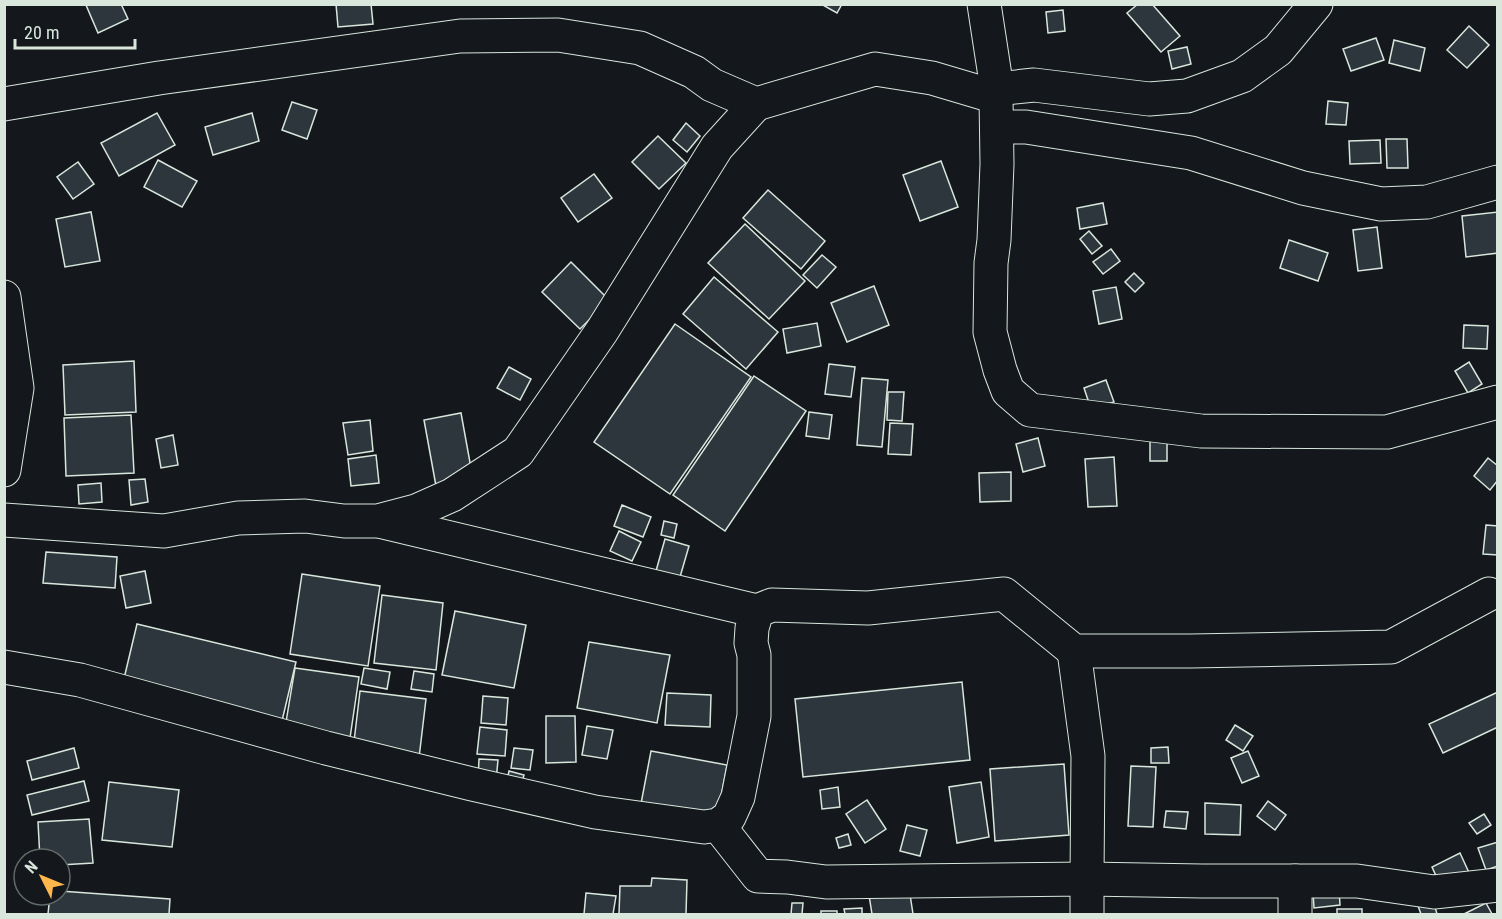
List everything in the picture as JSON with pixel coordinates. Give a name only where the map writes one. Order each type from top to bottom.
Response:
[{"type":"street","points":[[984,4],[997,104],[997,165],[991,262],[990,332],[1008,391],[1030,410],[1202,431],[1387,432],[1497,402]]},
{"type":"street","points":[[997,104],[1034,85],[1149,99],[1187,96],[1242,76],[1278,50],[1316,4]]},
{"type":"street","points":[[4,104],[159,78],[460,36],[558,35],[640,48],[694,72],[712,85],[756,104]]},
{"type":"street","points":[[378,521],[416,511],[452,495],[518,452],[602,331],[717,147],[756,104],[875,69],[932,78],[997,104],[1026,127],[1191,153],[1303,188],[1381,204],[1427,202],[1497,182]]},
{"type":"street","points":[[4,297],[17,388],[4,470]]},
{"type":"street","points":[[4,520],[164,531],[238,518],[305,516],[344,521],[378,521],[757,611],[771,605],[868,608],[1004,594],[1074,651],[1391,647],[1489,594]]},
{"type":"street","points":[[4,667],[80,680],[337,751],[472,784],[596,812],[704,827],[718,825],[729,817],[738,797],[754,716],[754,655],[751,643],[757,611]]},
{"type":"street","points":[[1074,651],[1088,756],[1087,915]]},
{"type":"street","points":[[718,825],[758,876],[826,882],[1086,879],[1357,881],[1434,892],[1497,885]]},
{"type":"street","points":[[1294,881],[1295,915]]},
{"type":"building","points":[[121,4],[128,19],[98,33],[86,5]]},
{"type":"building","points":[[336,4],[371,4],[373,24],[338,27]]},
{"type":"building","points":[[821,4],[842,4],[837,13]]},
{"type":"building","points":[[1138,4],[1152,4],[1180,36],[1161,52],[1127,13]]},
{"type":"building","points":[[1063,10],[1065,31],[1048,33],[1046,12]]},
{"type":"building","points":[[1469,26],[1489,45],[1467,68],[1447,50]]},
{"type":"building","points":[[1376,38],[1384,60],[1351,71],[1343,49]]},
{"type":"building","points":[[1394,40],[1425,48],[1420,71],[1389,63]]},
{"type":"building","points":[[1187,47],[1191,64],[1172,69],[1168,51]]},
{"type":"building","points":[[1328,101],[1348,103],[1346,125],[1326,124]]},
{"type":"building","points":[[292,102],[317,110],[307,139],[282,130]]},
{"type":"building","points":[[157,113],[175,145],[119,176],[101,143]]},
{"type":"building","points":[[252,113],[259,141],[213,155],[205,127]]},
{"type":"building","points":[[686,123],[700,136],[687,152],[673,140]]},
{"type":"building","points":[[658,136],[686,163],[659,189],[632,162]]},
{"type":"building","points":[[1386,139],[1407,139],[1408,168],[1387,168]]},
{"type":"building","points":[[1380,140],[1381,163],[1350,164],[1349,141]]},
{"type":"building","points":[[158,160],[197,181],[182,207],[144,187]]},
{"type":"building","points":[[941,161],[958,207],[920,221],[903,175]]},
{"type":"building","points":[[78,162],[94,184],[73,199],[57,177]]},
{"type":"building","points":[[594,174],[612,198],[578,222],[561,198]]},
{"type":"building","points":[[768,190],[825,241],[801,269],[743,218]]},
{"type":"building","points":[[1103,203],[1107,224],[1080,229],[1077,208]]},
{"type":"building","points":[[91,212],[100,261],[65,267],[56,219]]},
{"type":"building","points":[[1498,212],[1498,253],[1466,257],[1462,216]]},
{"type":"building","points":[[745,224],[805,281],[769,319],[708,263]]},
{"type":"building","points":[[1377,227],[1382,268],[1358,271],[1353,230]]},
{"type":"building","points":[[1089,231],[1102,246],[1092,254],[1080,239]]},
{"type":"building","points":[[1289,240],[1328,253],[1318,281],[1280,268]]},
{"type":"building","points":[[1111,249],[1120,261],[1103,274],[1093,262]]},
{"type":"building","points":[[822,255],[836,267],[817,288],[803,275]]},
{"type":"building","points":[[571,262],[609,300],[580,329],[542,292]]},
{"type":"building","points":[[1134,273],[1144,283],[1135,292],[1125,282]]},
{"type":"building","points":[[714,277],[778,332],[746,369],[683,314]]},
{"type":"building","points":[[874,286],[889,325],[847,342],[831,303]]},
{"type":"building","points":[[1116,287],[1122,319],[1099,324],[1093,291]]},
{"type":"building","points":[[817,323],[821,346],[787,353],[783,329]]},
{"type":"building","points":[[675,324],[751,377],[670,494],[594,442]]},
{"type":"building","points":[[1464,325],[1488,326],[1487,349],[1463,348]]},
{"type":"building","points":[[134,361],[136,412],[65,415],[63,365]]},
{"type":"building","points":[[1469,362],[1482,384],[1468,393],[1455,371]]},
{"type":"building","points":[[829,364],[855,367],[851,397],[825,394]]},
{"type":"building","points":[[509,367],[531,379],[520,400],[497,388]]},
{"type":"building","points":[[754,376],[806,411],[725,531],[673,495]]},
{"type":"building","points":[[862,378],[888,380],[882,447],[857,445]]},
{"type":"building","points":[[1106,380],[1114,402],[1091,409],[1084,388]]},
{"type":"building","points":[[888,392],[904,392],[902,421],[887,420]]},
{"type":"building","points":[[809,412],[832,415],[829,439],[806,436]]},
{"type":"building","points":[[461,413],[473,479],[436,486],[424,420]]},
{"type":"building","points":[[131,415],[134,473],[66,476],[64,418]]},
{"type":"building","points":[[370,420],[373,451],[348,455],[343,423]]},
{"type":"building","points":[[890,423],[913,424],[911,455],[888,454]]},
{"type":"building","points":[[1150,434],[1167,434],[1167,461],[1150,461]]},
{"type":"building","points":[[173,435],[178,465],[161,468],[156,439]]},
{"type":"building","points":[[1038,438],[1045,466],[1023,472],[1016,444]]},
{"type":"building","points":[[376,455],[379,483],[351,486],[348,459]]},
{"type":"building","points":[[1114,457],[1117,506],[1088,507],[1085,459]]},
{"type":"building","points":[[1488,458],[1498,466],[1498,480],[1490,490],[1474,476]]},
{"type":"building","points":[[1011,472],[1011,501],[980,502],[979,473]]},
{"type":"building","points":[[145,479],[148,502],[131,505],[129,480]]},
{"type":"building","points":[[101,483],[102,502],[79,504],[78,485]]},
{"type":"building","points":[[622,505],[651,517],[643,537],[614,526]]},
{"type":"building","points":[[664,521],[677,524],[674,538],[661,535]]},
{"type":"building","points":[[1486,525],[1498,526],[1498,555],[1483,554]]},
{"type":"building","points":[[619,531],[641,542],[632,561],[610,551]]},
{"type":"building","points":[[665,539],[689,546],[680,577],[656,571]]},
{"type":"building","points":[[46,552],[117,557],[115,588],[43,583]]},
{"type":"building","points":[[145,571],[151,603],[126,608],[120,576]]},
{"type":"building","points":[[302,574],[380,586],[368,666],[290,654]]},
{"type":"building","points":[[382,595],[443,603],[436,670],[374,663]]},
{"type":"building","points":[[455,611],[526,625],[514,688],[442,675]]},
{"type":"building","points":[[137,624],[296,662],[281,725],[122,687]]},
{"type":"building","points":[[589,642],[670,655],[657,723],[577,708]]},
{"type":"building","points":[[295,668],[359,677],[350,738],[285,728]]},
{"type":"building","points":[[364,668],[390,672],[387,689],[361,684]]},
{"type":"building","points":[[414,671],[434,674],[432,692],[411,689]]},
{"type":"building","points":[[962,682],[970,760],[803,777],[795,699]]},
{"type":"building","points":[[360,691],[426,699],[419,758],[353,750]]},
{"type":"building","points":[[1498,692],[1498,727],[1443,753],[1429,724]]},
{"type":"building","points":[[667,693],[711,695],[710,727],[665,725]]},
{"type":"building","points":[[483,696],[508,698],[506,725],[481,723]]},
{"type":"building","points":[[546,716],[575,716],[576,762],[546,763]]},
{"type":"building","points":[[1235,725],[1253,736],[1243,751],[1226,740]]},
{"type":"building","points":[[587,726],[613,730],[607,759],[582,755]]},
{"type":"building","points":[[480,727],[507,730],[505,756],[477,754]]},
{"type":"building","points":[[1168,747],[1169,763],[1151,763],[1151,748]]},
{"type":"building","points":[[74,748],[79,768],[32,780],[27,761]]},
{"type":"building","points":[[514,748],[533,750],[530,770],[511,768]]},
{"type":"building","points":[[651,751],[727,765],[716,823],[640,809]]},
{"type":"building","points":[[1248,751],[1259,776],[1242,783],[1231,758]]},
{"type":"building","points":[[479,759],[498,760],[496,781],[478,780]]},
{"type":"building","points":[[1064,764],[1069,835],[995,841],[990,769]]},
{"type":"building","points":[[1131,766],[1156,767],[1153,827],[1128,826]]},
{"type":"building","points":[[509,771],[524,775],[520,789],[506,786]]},
{"type":"building","points":[[84,781],[89,801],[32,815],[27,795]]},
{"type":"building","points":[[109,782],[179,790],[172,847],[102,840]]},
{"type":"building","points":[[981,782],[989,837],[957,843],[949,787]]},
{"type":"building","points":[[838,787],[840,807],[822,809],[820,790]]},
{"type":"building","points":[[867,800],[886,829],[865,843],[846,814]]},
{"type":"building","points":[[1268,801],[1286,815],[1275,830],[1257,816]]},
{"type":"building","points":[[1205,803],[1241,805],[1240,835],[1205,834]]},
{"type":"building","points":[[1166,811],[1188,812],[1186,829],[1164,827]]},
{"type":"building","points":[[1484,814],[1491,825],[1477,834],[1469,823]]},
{"type":"building","points":[[89,819],[93,863],[72,864],[72,847],[39,847],[38,822]]},
{"type":"building","points":[[907,825],[927,830],[920,856],[900,851]]},
{"type":"building","points":[[848,834],[851,845],[839,848],[836,838]]},
{"type":"building","points":[[1498,842],[1498,866],[1486,870],[1478,848]]},
{"type":"building","points":[[1460,853],[1471,877],[1443,891],[1432,867]]},
{"type":"building","points":[[652,878],[687,880],[686,914],[619,914],[620,886],[651,886]]},
{"type":"building","points":[[909,888],[913,914],[872,914],[869,895]]},
{"type":"building","points":[[1339,890],[1340,905],[1314,908],[1313,893]]},
{"type":"building","points":[[72,892],[170,899],[169,914],[48,914],[49,907],[72,907]]},
{"type":"building","points":[[586,893],[616,896],[613,914],[584,914]]},
{"type":"building","points":[[1433,900],[1437,914],[1421,914],[1418,906]]},
{"type":"building","points":[[792,903],[803,903],[802,914],[791,914]]},
{"type":"building","points":[[1486,903],[1492,914],[1464,914]]},
{"type":"building","points":[[862,908],[862,914],[845,914],[844,909]]},
{"type":"building","points":[[1337,909],[1362,909],[1362,914],[1337,914]]},
{"type":"building","points":[[821,911],[837,911],[837,914],[821,914]]}]
